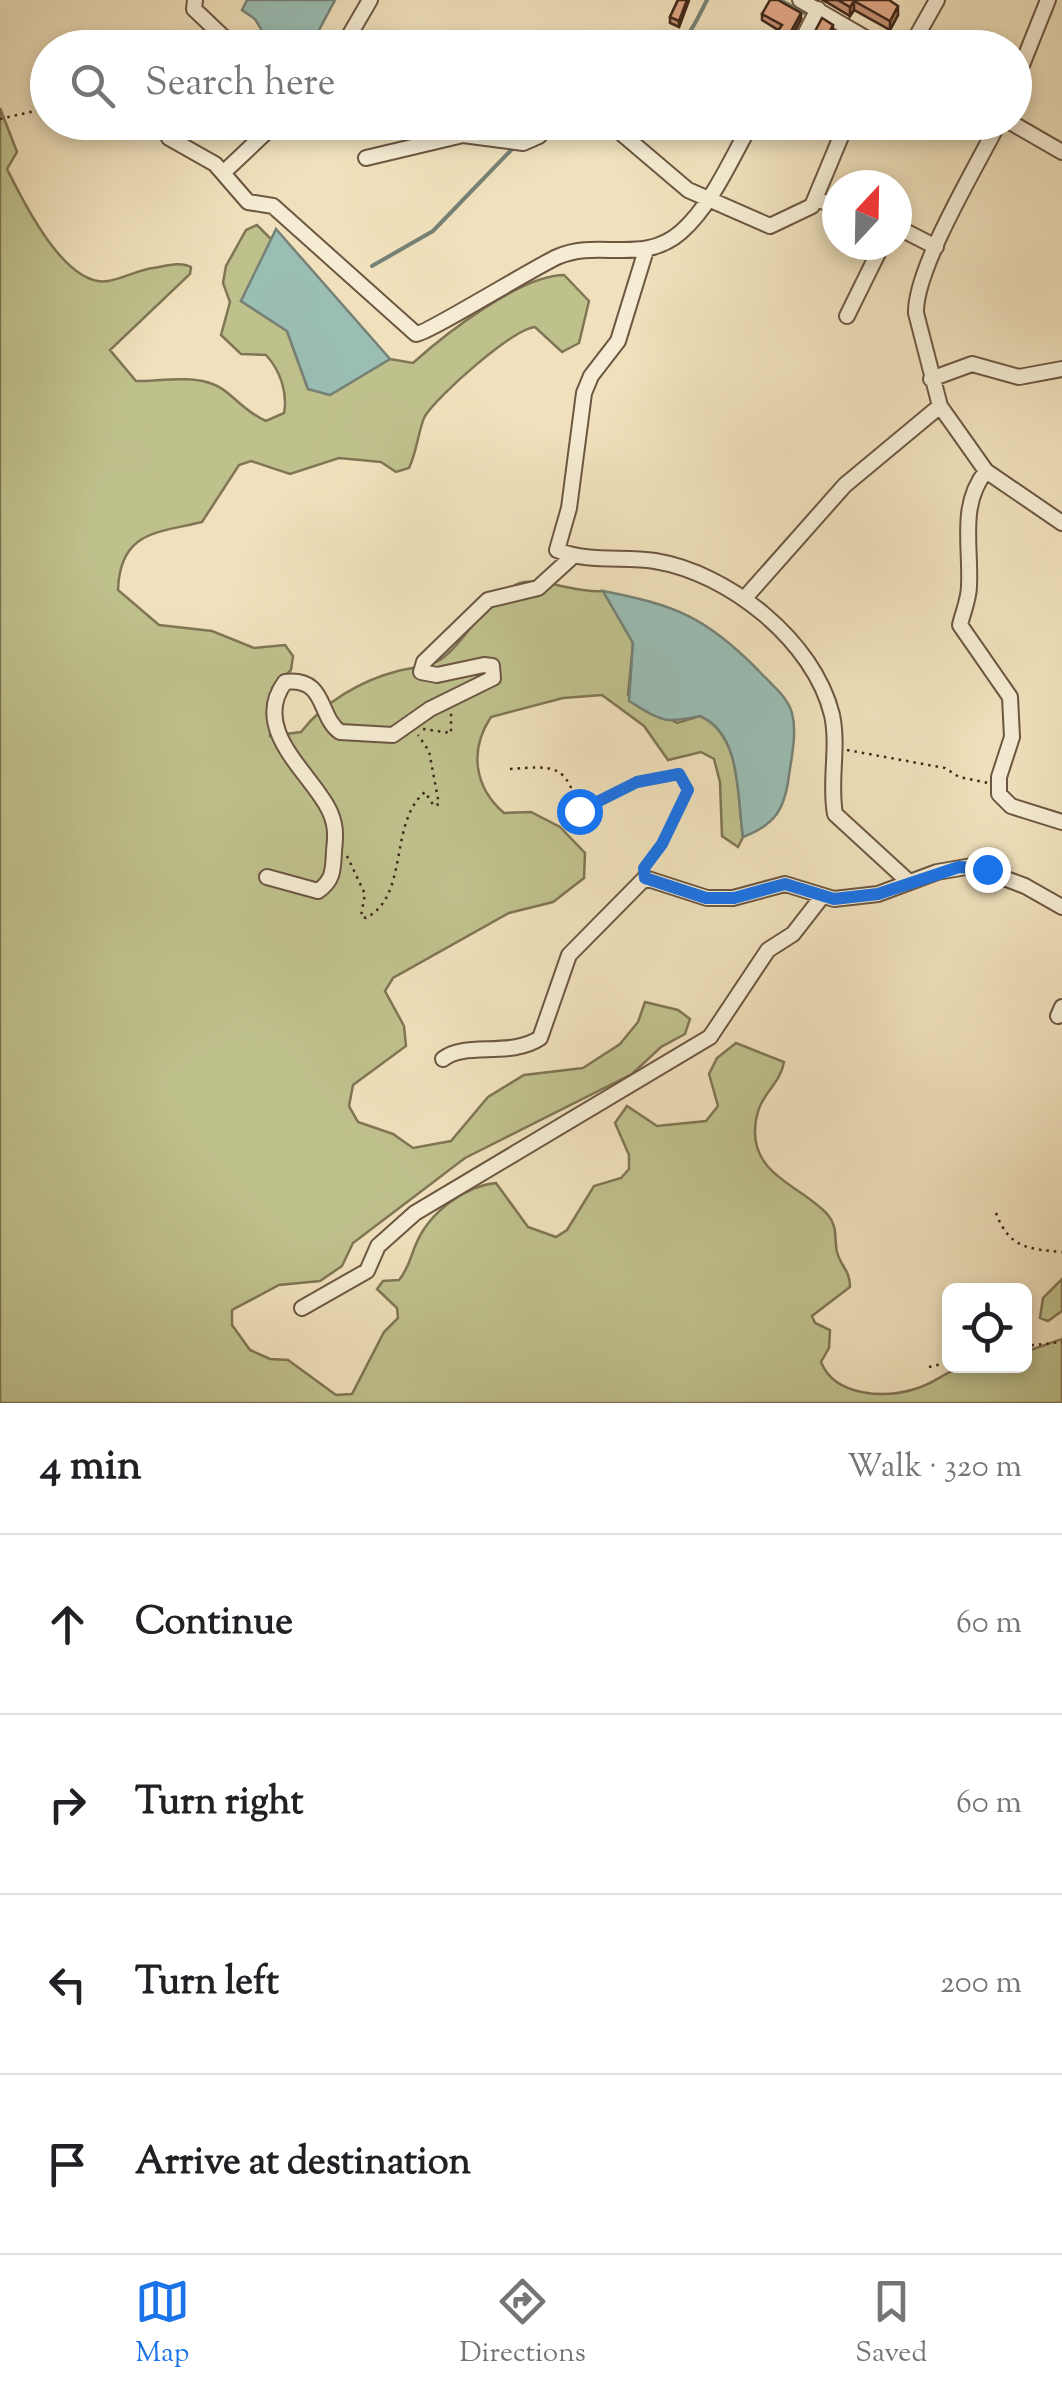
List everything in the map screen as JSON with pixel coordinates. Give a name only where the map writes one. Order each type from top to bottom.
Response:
[{"type":"street","points":[[196,0],[194,9],[217,30]]},
{"type":"street","points":[[352,30],[370,0]]},
{"type":"street","points":[[800,0],[853,30]]},
{"type":"street","points":[[920,30],[937,0]]},
{"type":"street","points":[[1032,40],[1048,0]]},
{"type":"street","points":[[807,30],[818,9]]},
{"type":"street","points":[[1032,135],[1062,152]]},
{"type":"street","points":[[173,140],[193,149],[223,173],[248,202],[274,206],[416,334],[425,334],[455,312],[562,255],[602,246],[626,254],[646,250],[680,233],[706,200],[741,140]]},
{"type":"street","points":[[223,173],[258,140]]},
{"type":"street","points":[[366,158],[442,140]]},
{"type":"street","points":[[498,140],[528,140]]},
{"type":"street","points":[[631,140],[706,200],[770,226],[812,206],[839,140]]},
{"type":"street","points":[[990,140],[936,247],[915,300],[940,406],[986,470],[1062,523]]},
{"type":"street","points":[[816,199],[822,201]]},
{"type":"street","points":[[912,235],[936,247]]},
{"type":"street","points":[[646,250],[618,341],[591,376],[584,393],[569,508],[557,550],[572,556],[656,561],[744,600],[810,665],[831,713],[836,748],[835,814],[909,882]]},
{"type":"street","points":[[847,316],[875,260]]},
{"type":"street","points":[[931,379],[972,364],[1019,377],[1062,369]]},
{"type":"street","points":[[744,600],[846,485],[940,406]]},
{"type":"street","points":[[986,470],[971,495],[968,511],[969,589],[960,624],[1010,697],[1012,737],[997,785],[1011,806],[1062,822]]},
{"type":"street","points":[[267,877],[318,891],[328,884],[335,870],[337,836],[326,804],[293,764],[276,729],[278,697],[285,682],[305,684],[319,695],[329,722],[340,732],[368,737],[392,735],[445,701],[487,684],[493,678],[492,666],[426,675],[421,672],[424,662],[488,600],[538,588],[572,556]]},
{"type":"street","points":[[443,1060],[455,1051],[495,1052],[540,1038],[569,955],[645,878],[706,898],[734,898],[785,884],[821,898],[878,894],[972,866],[1025,886],[1062,907]]},
{"type":"street","points":[[302,1308],[368,1271],[378,1246],[415,1212],[710,1037],[768,950],[793,934],[821,898]]},
{"type":"path","points":[[0,119],[30,112]]},
{"type":"path","points":[[337,836],[362,888],[361,916],[366,918],[383,904],[403,829],[420,796],[425,792],[434,806],[439,804],[428,751],[418,738],[424,729],[451,733],[452,714],[445,701]]},
{"type":"path","points":[[836,748],[944,768],[959,778],[997,785]]},
{"type":"path","points":[[510,769],[548,766],[561,772],[570,781],[579,811],[637,782],[679,774],[688,790],[686,804],[644,868],[645,878]]},
{"type":"path","points":[[996,1214],[1003,1232],[1018,1246],[1062,1252]]},
{"type":"path","points":[[1032,1345],[1062,1342]]},
{"type":"path","points":[[928,1367],[942,1364]]},
{"type":"green space","points":[[0,108],[17,152],[7,169],[47,240],[76,271],[92,280],[108,281],[168,265],[191,267],[190,274],[110,350],[136,381],[206,382],[221,388],[266,421],[284,413],[284,390],[271,361],[266,355],[241,354],[221,335],[230,302],[223,283],[226,266],[246,230],[257,225],[272,240],[241,301],[287,331],[308,389],[330,395],[390,359],[413,363],[506,295],[546,278],[564,275],[589,301],[579,343],[562,352],[535,327],[510,339],[460,379],[425,416],[409,468],[396,472],[381,462],[339,458],[290,474],[251,461],[239,465],[202,522],[156,533],[134,545],[120,571],[118,590],[159,625],[212,631],[254,648],[285,645],[293,656],[291,670],[272,688],[270,736],[301,732],[332,702],[371,680],[436,662],[455,647],[496,599],[528,581],[603,591],[633,643],[628,695],[677,723],[700,716],[714,725],[724,737],[735,768],[743,837],[738,847],[722,836],[720,782],[714,759],[701,752],[668,760],[644,726],[602,695],[563,698],[491,717],[478,755],[486,792],[504,813],[531,812],[560,827],[585,853],[584,878],[553,902],[509,913],[393,978],[385,991],[404,1026],[406,1046],[353,1085],[349,1106],[358,1122],[393,1134],[413,1148],[451,1141],[488,1097],[524,1075],[583,1068],[620,1044],[638,1022],[645,1002],[678,1010],[690,1019],[685,1034],[661,1047],[632,1074],[465,1158],[353,1243],[342,1266],[320,1281],[279,1285],[232,1310],[232,1325],[250,1350],[270,1359],[288,1360],[336,1395],[352,1394],[384,1332],[398,1318],[397,1308],[377,1289],[383,1281],[399,1280],[422,1233],[439,1212],[460,1195],[496,1183],[528,1227],[556,1237],[567,1230],[594,1186],[621,1178],[629,1169],[629,1155],[615,1123],[627,1106],[657,1126],[706,1121],[718,1106],[709,1074],[717,1058],[736,1043],[784,1062],[759,1108],[757,1146],[771,1170],[831,1219],[839,1257],[849,1276],[850,1287],[812,1316],[815,1323],[830,1330],[829,1348],[821,1362],[828,1374],[849,1389],[891,1394],[925,1385],[949,1373],[1032,1373],[1032,1350],[1062,1339],[1062,1403],[0,1403]]},
{"type":"green space","points":[[1062,1279],[1062,1311],[1048,1321],[1040,1318],[1043,1298]]},
{"type":"water","points":[[247,0],[335,0],[319,30],[261,30],[255,19],[242,10]]},
{"type":"water","points":[[276,229],[390,359],[330,395],[308,389],[287,331],[241,301]]},
{"type":"water","points":[[603,591],[670,608],[705,625],[739,652],[786,701],[794,728],[787,787],[781,806],[763,827],[743,837],[735,768],[724,737],[714,725],[700,716],[663,719],[629,701],[633,643]]},
{"type":"building","points":[[678,0],[687,0],[679,21],[670,17]]},
{"type":"building","points":[[770,0],[778,0],[801,13],[792,30],[778,30],[782,25],[762,14]]},
{"type":"building","points":[[838,0],[889,0],[898,6],[890,21],[854,1],[850,7]]},
{"type":"building","points":[[822,18],[833,25],[830,30],[816,30]]},
{"type":"waterway","points":[[690,30],[707,0]]},
{"type":"waterway","points":[[780,0],[808,15]]},
{"type":"waterway","points":[[372,266],[433,231],[516,145]]},
{"type":"route","points":[[579,811],[637,782],[679,774],[686,780],[686,804],[644,868],[645,878],[658,878],[693,896],[734,898],[785,884],[834,899],[878,894],[959,867],[987,869]]}]
